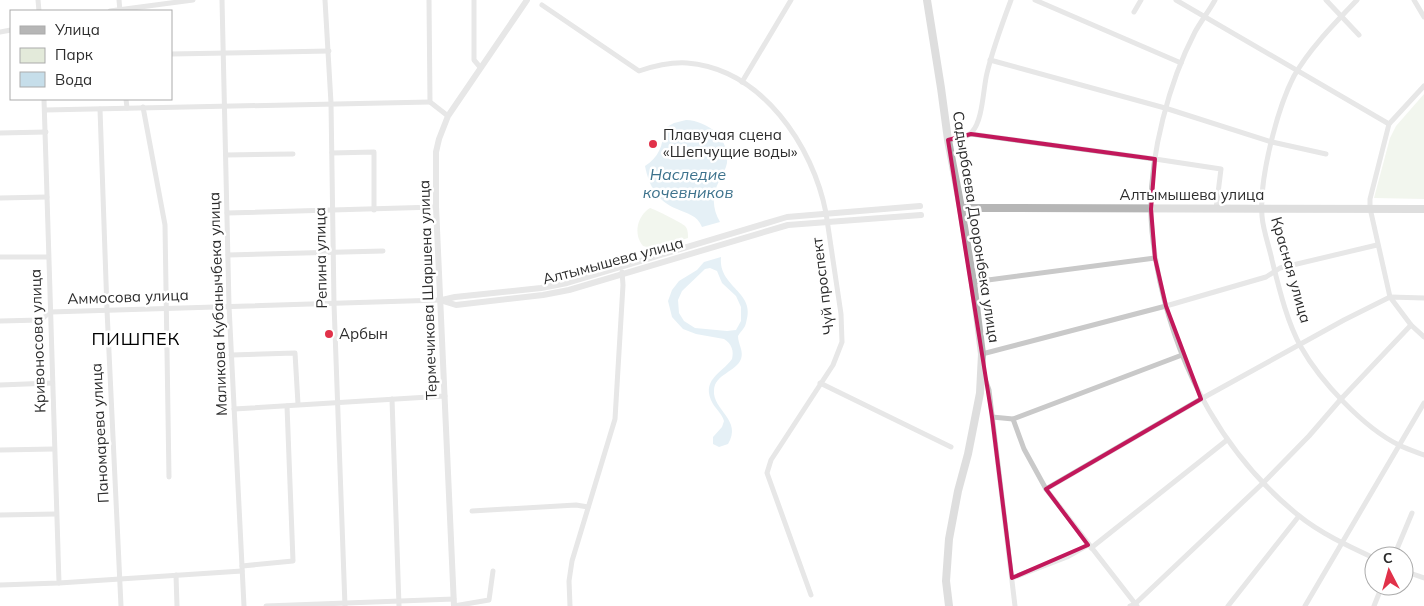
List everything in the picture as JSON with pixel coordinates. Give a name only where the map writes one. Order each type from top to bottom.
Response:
[{"type":"main road","name":"Садырбаева Дооронбека улица","points":[[927,0],[942,88],[948,140],[973,282],[982,354],[980,394],[949,539],[946,581],[949,606]]},
{"type":"main road","name":"Алтымышева улица","points":[[961,208],[1424,209]]},
{"type":"street","points":[[119,0],[120,10],[193,0]]},
{"type":"street","name":"Маликова Кубанычбека улица","points":[[222,0],[229,306],[244,606]]},
{"type":"street","name":"Репина улица","points":[[325,0],[331,103],[334,304],[345,604]]},
{"type":"street","points":[[429,0],[430,102]]},
{"type":"street","points":[[474,0],[474,60],[480,67]]},
{"type":"street","name":"Термечикова Шаршена улица","points":[[454,604],[436,207],[436,152],[448,116],[527,0]]},
{"type":"street","points":[[742,82],[792,0]]},
{"type":"street","points":[[971,134],[976,126],[990,60],[1011,0]]},
{"type":"street","points":[[1035,0],[1181,63]]},
{"type":"street","points":[[1134,12],[1140,0]]},
{"type":"street","points":[[1176,0],[1389,124]]},
{"type":"street","points":[[1215,0],[1195,32],[1181,63],[1165,108],[1155,159],[1150,209],[1152,238],[1166,306],[1182,356],[1201,399],[1245,464],[1299,516],[1343,543],[1364,553]]},
{"type":"street","points":[[1326,0],[1359,35]]},
{"type":"street","name":"Красная улица","points":[[1357,0],[1317,44],[1298,70],[1282,107],[1272,142],[1264,175],[1262,217],[1286,310],[1300,346],[1341,399],[1369,424],[1398,445],[1424,455]]},
{"type":"street","points":[[1414,0],[1424,17]]},
{"type":"street","name":"Чүй проспект","points":[[542,5],[639,72],[662,65],[687,63],[713,68],[742,82],[768,104],[797,138],[809,160],[819,184],[828,221],[843,333],[842,342],[837,357],[771,460],[767,473],[811,595]]},
{"type":"street","points":[[172,54],[329,51]]},
{"type":"street","points":[[990,60],[1165,108],[1272,142],[1326,154]]},
{"type":"street","points":[[1424,86],[1389,124],[1370,199],[1377,245],[1390,297],[1411,325],[1424,337]]},
{"type":"street","name":"Кривоносова улица","points":[[44,100],[59,583]]},
{"type":"street","points":[[126,100],[127,108]]},
{"type":"street","points":[[45,110],[430,102],[448,116]]},
{"type":"street","points":[[143,107],[165,225],[169,476]]},
{"type":"street","name":"Паномарева улица","points":[[100,110],[121,606]]},
{"type":"street","points":[[0,134],[46,132]]},
{"type":"street","points":[[948,140],[971,134],[1221,169],[1216,209]]},
{"type":"street","points":[[332,153],[374,152],[374,210]]},
{"type":"street","points":[[226,155],[293,154]]},
{"type":"street","points":[[0,198],[47,197]]},
{"type":"street","name":"Алтымышева улица","points":[[440,300],[454,296],[550,286],[576,281],[787,217],[920,206]]},
{"type":"street","points":[[227,213],[436,207]]},
{"type":"street","name":"Алтымышева улица","points":[[440,300],[456,305],[543,295],[569,290],[778,227],[798,223],[921,215]]},
{"type":"street","points":[[982,354],[1266,278],[1280,268],[1377,245]]},
{"type":"street","points":[[228,254],[383,251]]},
{"type":"street","points":[[0,257],[48,257]]},
{"type":"street","points":[[973,282],[1155,258]]},
{"type":"street","points":[[570,606],[569,581],[571,567],[610,435],[616,408],[623,275],[621,267]]},
{"type":"street","points":[[1046,489],[1201,399],[1344,320],[1390,297],[1424,298]]},
{"type":"street","name":"Аммосова улица","points":[[0,321],[42,320],[50,312],[440,300]]},
{"type":"street","points":[[1013,419],[1024,449],[1046,489],[1134,605],[1263,483],[1411,325]]},
{"type":"street","points":[[231,355],[295,353],[298,404]]},
{"type":"street","points":[[992,417],[1013,419],[1182,356]]},
{"type":"street","points":[[981,371],[989,390],[1015,606]]},
{"type":"street","points":[[820,383],[951,447]]},
{"type":"street","points":[[0,385],[52,384]]},
{"type":"street","points":[[234,409],[445,396]]},
{"type":"street","points":[[392,399],[399,603]]},
{"type":"street","points":[[1305,606],[1424,402]]},
{"type":"street","points":[[0,585],[176,575],[293,561],[287,406]]},
{"type":"street","points":[[1012,578],[1090,546],[1227,440]]},
{"type":"street","points":[[0,450],[54,449]]},
{"type":"street","points":[[472,511],[576,505],[588,506]]},
{"type":"street","points":[[1398,546],[1412,513]]},
{"type":"street","points":[[0,515],[56,514]]},
{"type":"street","points":[[1228,606],[1299,516]]},
{"type":"street","points":[[266,606],[399,603],[454,604],[489,600],[493,571]]},
{"type":"street","points":[[176,575],[177,606]]},
{"type":"highlighted area","points":[[971,134],[1155,159],[1151,209],[1155,258],[1166,306],[1201,399],[1046,489],[1088,545],[1012,578],[992,417],[948,140]]},
{"type":"green space","points":[[1424,94],[1424,199],[1374,198],[1390,138],[1396,126]]},
{"type":"green space","points":[[650,208],[685,226],[688,238],[654,249],[643,246],[637,231],[639,220]]},
{"type":"water","name":"Наследие кочевников","points":[[686,120],[702,124],[716,132],[725,146],[727,154],[725,170],[714,196],[715,212],[720,222],[702,227],[695,217],[670,206],[659,197],[649,180],[645,166],[657,155],[663,129],[674,123]]},
{"type":"water","points":[[721,257],[725,276],[742,296],[748,312],[744,328],[738,336],[742,353],[741,359],[715,385],[714,390],[717,404],[732,428],[732,436],[728,444],[719,447],[713,444],[713,437],[722,427],[724,421],[713,404],[709,389],[710,383],[732,359],[732,348],[724,339],[696,334],[683,329],[672,317],[668,301],[672,290],[679,281],[697,270],[704,262]],"holes":[[[710,268],[717,271],[722,283],[736,296],[741,307],[741,321],[736,330],[695,328],[684,321],[679,313],[678,300],[682,291],[705,269]]]},
{"type":"place","name":"Плавучая сцена «Шепчущие воды»","points":[[653,144]]},
{"type":"place","name":"Арбын","points":[[329,334]]},
{"type":"district","name":"ПИШПЕК","points":[[136,339]]}]
